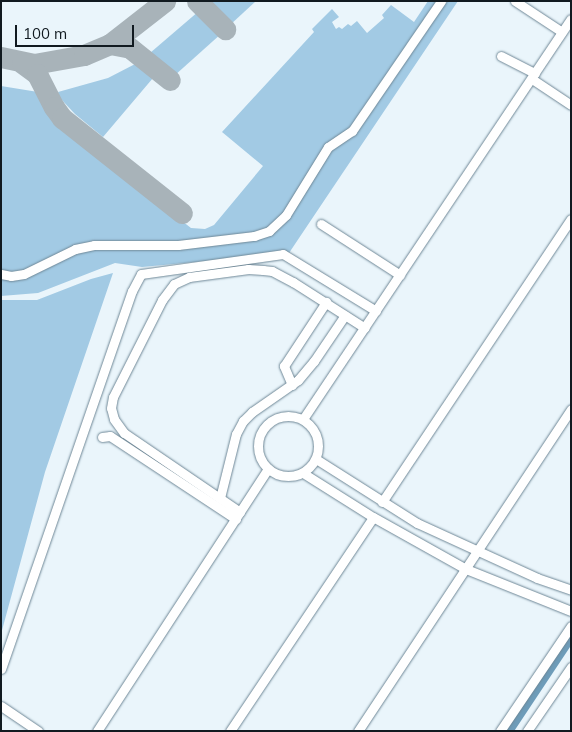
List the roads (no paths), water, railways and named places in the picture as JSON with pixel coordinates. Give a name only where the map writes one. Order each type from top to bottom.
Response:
[{"type":"street","points":[[1,274],[11,276],[24,274],[75,250],[94,245],[178,245],[254,236],[269,231],[286,215],[328,147],[352,131],[441,1]]},
{"type":"street","points":[[515,1],[562,32]]},
{"type":"street","points":[[302,420],[571,19]]},
{"type":"street","points":[[501,56],[534,76],[571,105]]},
{"type":"street","points":[[382,502],[571,219]]},
{"type":"street","points":[[321,224],[400,275]]},
{"type":"street","points":[[1,669],[132,291],[141,274],[283,254],[376,311]]},
{"type":"street","points":[[238,516],[220,498],[124,432],[114,418],[111,408],[113,397],[162,300],[174,284],[189,276],[248,269],[272,272],[326,302],[365,328]]},
{"type":"street","points":[[292,385],[284,366],[326,302]]},
{"type":"street","points":[[220,498],[236,434],[243,421],[264,403],[292,385],[314,361],[345,315]]},
{"type":"street","points":[[358,731],[571,410]]},
{"type":"street","points":[[284,416],[302,420],[311,426],[317,436],[319,448],[316,459],[303,473],[286,476],[268,469],[259,455],[259,438],[263,430],[276,418],[284,416]]},
{"type":"street","points":[[102,437],[110,436],[238,516]]},
{"type":"street","points":[[316,459],[417,523],[537,578],[571,590]]},
{"type":"street","points":[[97,731],[268,469]]},
{"type":"street","points":[[303,473],[373,517],[466,568],[571,611]]},
{"type":"street","points":[[230,731],[373,517]]},
{"type":"street","points":[[500,731],[571,626]]},
{"type":"street","points":[[527,731],[571,667]]},
{"type":"street","points":[[1,706],[38,731]]},
{"type":"waterway","points":[[508,731],[571,636]]}]
